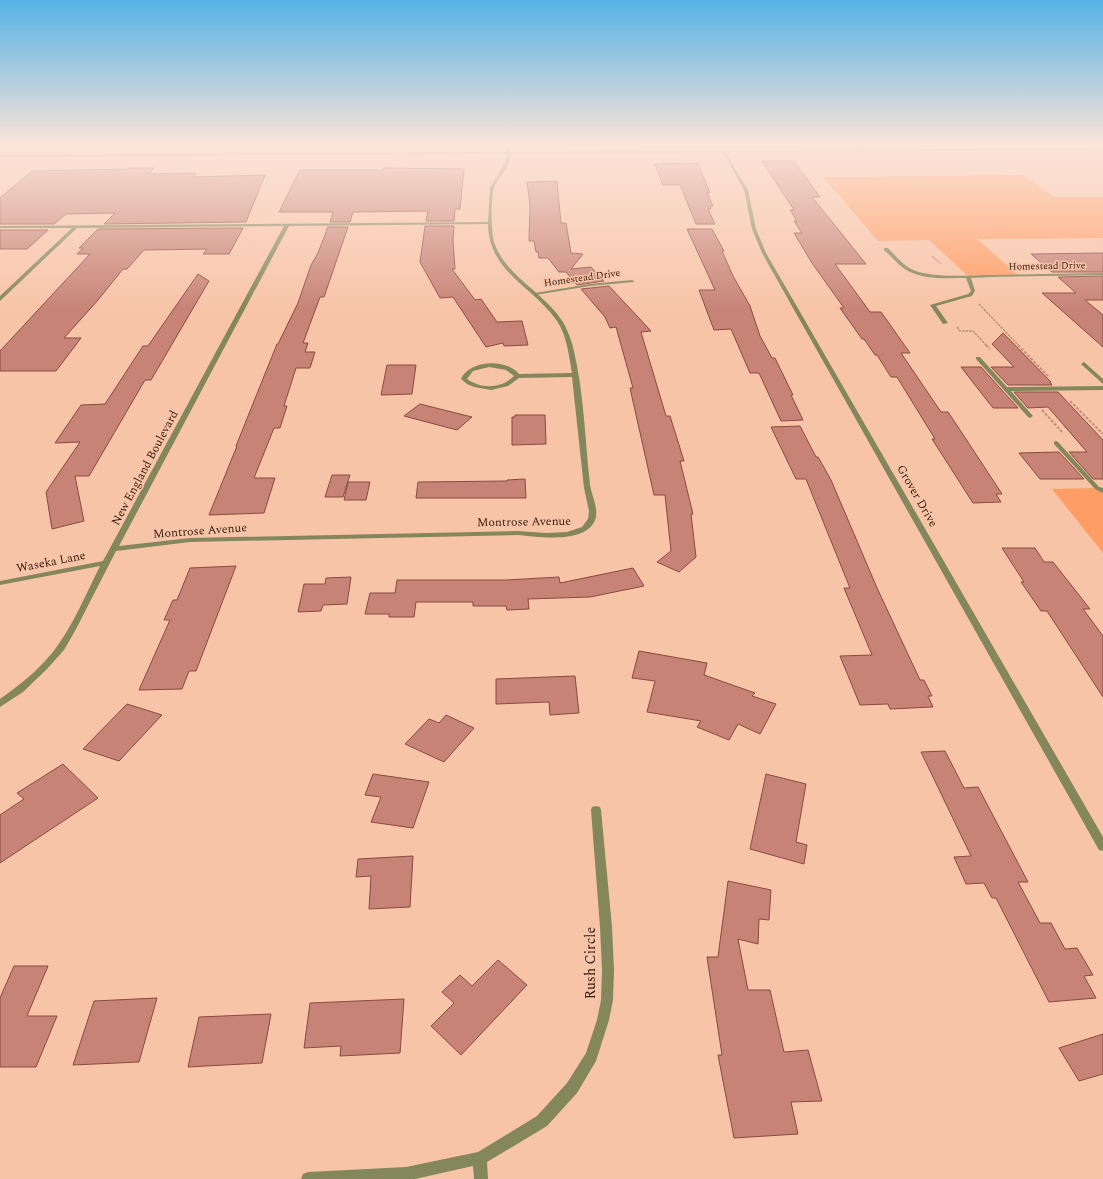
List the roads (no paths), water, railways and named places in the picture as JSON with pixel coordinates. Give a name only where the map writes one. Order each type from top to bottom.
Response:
[{"type":"street","name":"Montrose Avenue","points":[[115,549],[190,540],[573,533],[586,527],[593,517],[588,491],[575,375],[570,345],[560,323],[545,303],[510,271],[499,258],[491,241],[491,199]]},
{"type":"street","name":"Grover Drive","points":[[748,199],[754,229],[764,253],[1103,847]]},
{"type":"street","points":[[0,227],[490,223]]},
{"type":"street","name":"New England Boulevard","points":[[0,704],[20,690],[44,667],[61,648],[71,632],[106,563],[115,549],[287,225]]},
{"type":"street","points":[[0,299],[76,226]]},
{"type":"street","name":"Homestead Drive","points":[[886,249],[902,265],[916,273],[968,276],[1103,274]]},
{"type":"street","points":[[945,323],[933,305],[953,298],[970,296],[973,291],[968,276]]},
{"type":"street","name":"Homestead Drive","points":[[535,294],[577,287],[632,281]]},
{"type":"street","points":[[978,358],[1030,416]]},
{"type":"street","points":[[1084,364],[1100,376],[1103,382]]},
{"type":"street","points":[[517,376],[513,381],[496,387],[476,386],[468,383],[464,379],[465,375],[470,370],[478,367],[489,366],[508,368],[517,376],[575,375]]},
{"type":"street","points":[[1006,388],[1103,388]]},
{"type":"street","points":[[1056,443],[1097,488],[1103,491]]},
{"type":"street","name":"Waseka Lane","points":[[0,584],[106,563]]},
{"type":"street","name":"Rush Circle","points":[[308,1179],[406,1174],[480,1158],[542,1121],[572,1088],[591,1056],[603,1020],[607,1000],[608,970],[596,810]]},
{"type":"street","points":[[480,1158],[481,1179]]}]
